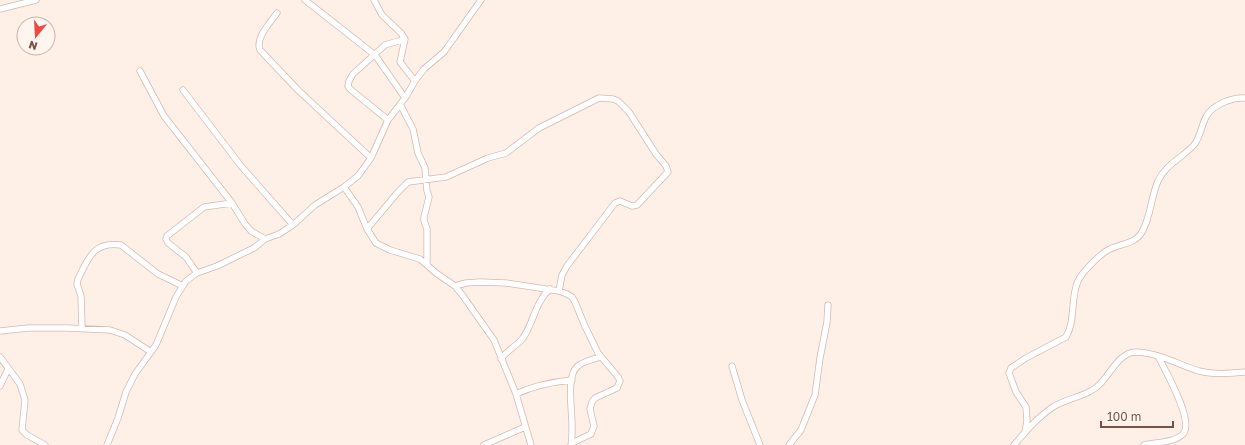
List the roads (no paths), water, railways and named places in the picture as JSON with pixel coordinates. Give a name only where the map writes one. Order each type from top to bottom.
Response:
[{"type":"street","points":[[0,9],[36,0]]},
{"type":"street","points":[[305,0],[375,55],[405,98]]},
{"type":"street","points":[[374,0],[382,15],[401,33],[405,39],[400,62],[415,81]]},
{"type":"street","points":[[107,445],[118,418],[126,392],[135,374],[156,345],[170,311],[183,286],[197,273],[224,263],[254,248],[265,239],[279,234],[293,225],[315,205],[344,188],[358,176],[371,158],[388,120],[405,98],[415,81],[424,69],[444,52],[481,0]]},
{"type":"street","points":[[277,13],[259,40],[258,46],[260,50],[287,80],[371,158]]},
{"type":"street","points":[[388,120],[350,89],[348,86],[349,81],[353,74],[385,46],[405,39]]},
{"type":"street","points":[[140,71],[164,116],[232,203],[245,224],[251,231],[265,239]]},
{"type":"street","points":[[183,90],[241,166],[293,225]]},
{"type":"street","points":[[1025,432],[1027,421],[1026,407],[1016,392],[1009,373],[1011,368],[1026,358],[1066,337],[1078,281],[1084,273],[1108,250],[1132,241],[1141,235],[1155,190],[1163,172],[1195,144],[1201,132],[1205,118],[1211,111],[1237,97],[1245,98]]},
{"type":"street","points":[[367,229],[404,185],[413,181],[426,181],[446,177],[488,158],[506,153],[539,128],[599,98],[608,98],[618,101],[629,112],[656,154],[666,166],[668,172],[637,205],[632,206],[620,201],[615,203],[567,266],[562,276],[559,291]]},
{"type":"street","points":[[400,104],[412,129],[418,152],[426,168],[427,191],[429,197],[424,217],[424,222],[427,229],[427,264]]},
{"type":"street","points":[[344,188],[358,208],[367,229],[376,243],[390,250],[420,259],[427,264],[436,273],[455,286],[486,328],[494,340],[516,394],[531,445]]},
{"type":"street","points":[[197,273],[186,257],[168,243],[166,236],[204,207],[232,203]]},
{"type":"street","points":[[82,328],[81,296],[77,282],[92,252],[101,247],[113,244],[121,245],[158,274],[183,286]]},
{"type":"street","points":[[455,286],[466,283],[480,282],[506,283],[550,289],[572,297],[601,357],[618,377],[619,385],[614,391],[595,398],[590,408],[594,426],[591,434],[571,444],[573,371],[577,366],[592,359],[601,357]]},
{"type":"street","points":[[501,359],[506,352],[520,343],[529,328],[541,299],[550,289]]},
{"type":"street","points":[[789,445],[801,430],[815,395],[827,322],[828,304]]},
{"type":"street","points":[[0,331],[28,328],[82,328],[117,331],[151,352]]},
{"type":"street","points":[[1014,445],[1037,420],[1053,407],[1096,388],[1124,356],[1135,352],[1158,356],[1199,371],[1211,373],[1245,372]]},
{"type":"street","points":[[1144,445],[1175,439],[1183,434],[1186,429],[1185,415],[1174,388],[1158,356]]},
{"type":"street","points":[[0,357],[20,384],[25,400],[22,430],[27,435],[45,445]]},
{"type":"street","points":[[732,366],[742,400],[760,445]]},
{"type":"street","points":[[0,386],[8,369]]},
{"type":"street","points":[[516,394],[548,383],[572,380]]},
{"type":"street","points":[[484,445],[525,427]]}]
